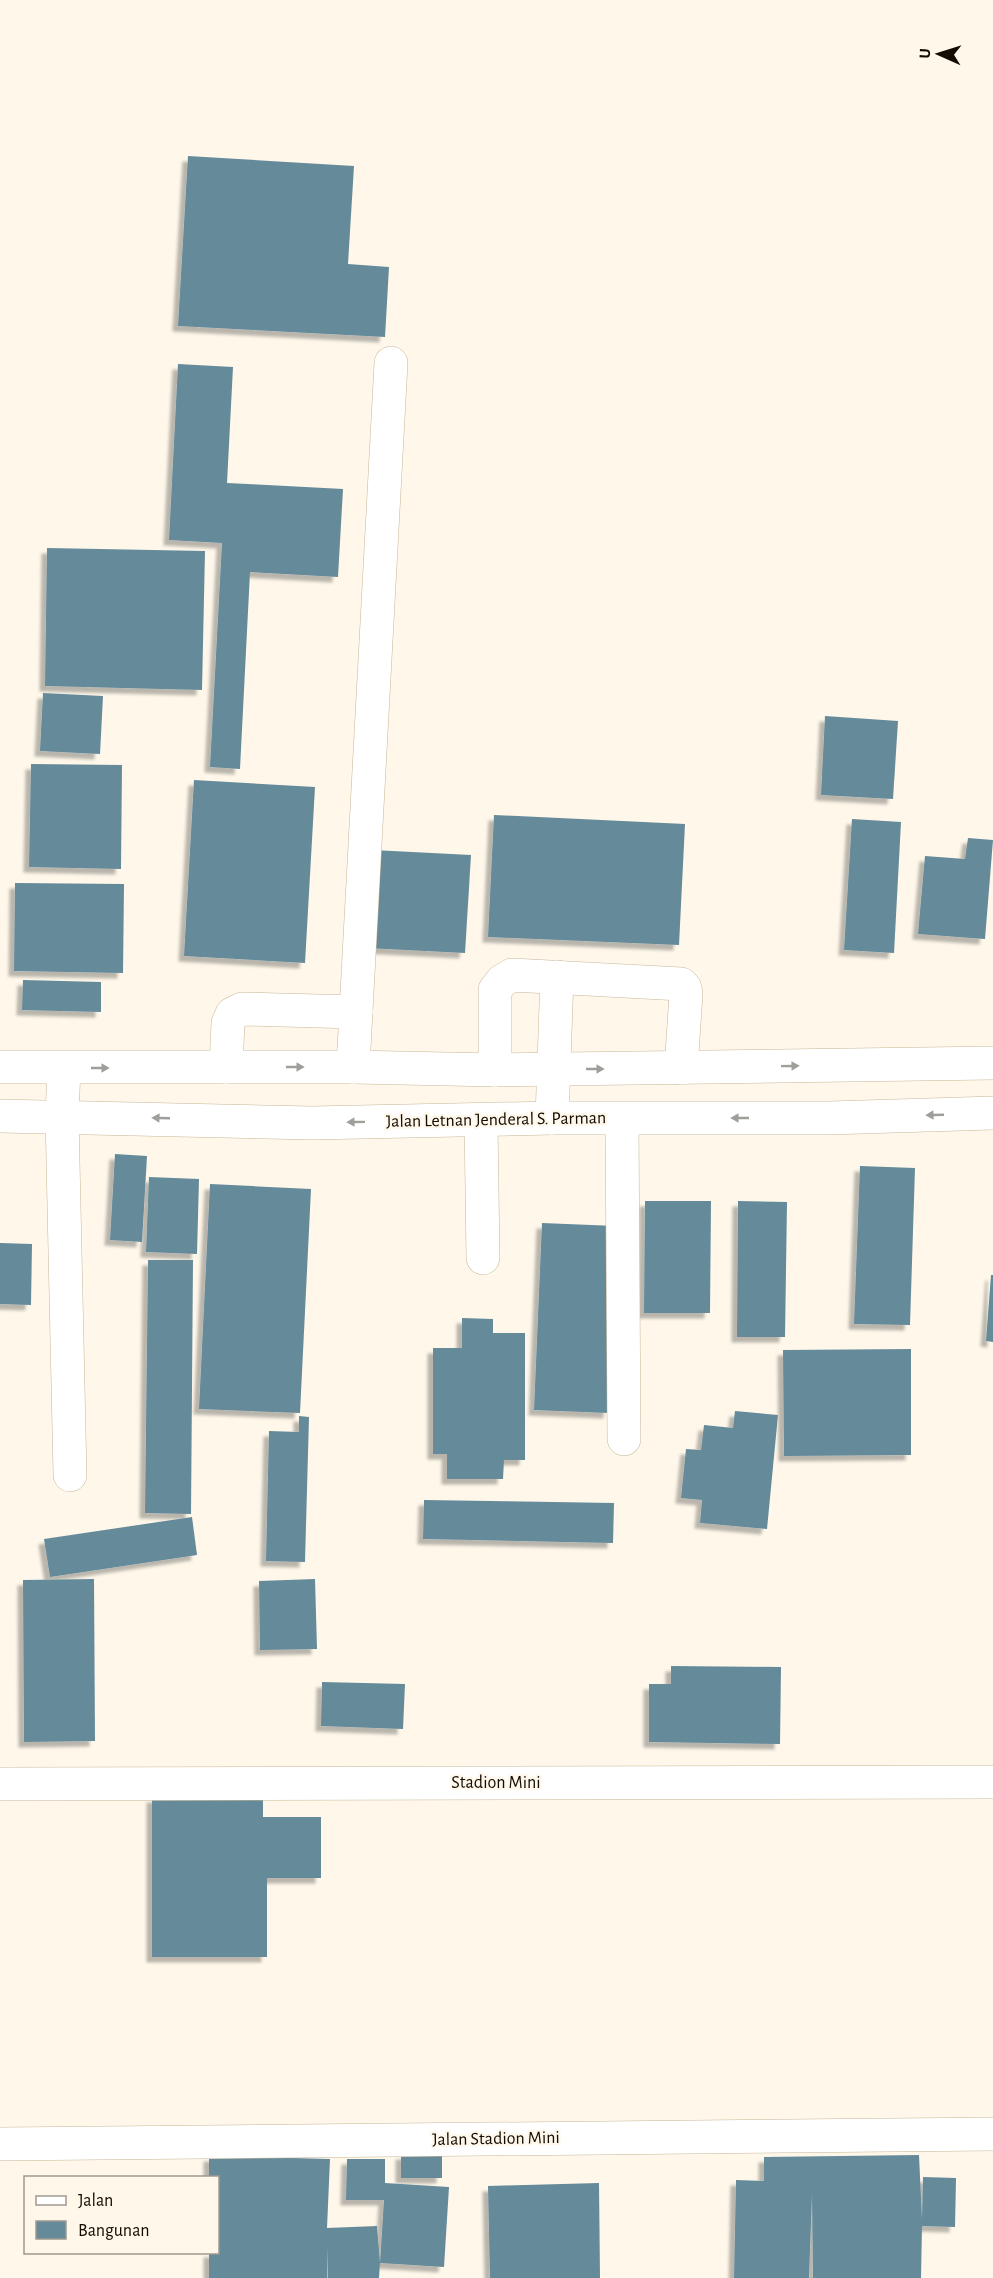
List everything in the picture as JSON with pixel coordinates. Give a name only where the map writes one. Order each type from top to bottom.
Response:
[{"type":"street","points":[[353,1067],[391,363]]},
{"type":"street","points":[[495,1070],[495,990],[502,981],[512,975],[681,984],[686,994],[681,1068]]},
{"type":"street","points":[[552,1118],[557,977]]},
{"type":"street","points":[[226,1067],[228,1023],[232,1014],[242,1009],[356,1012]]},
{"type":"street","points":[[0,1067],[353,1067],[495,1070],[993,1063]]},
{"type":"street","points":[[828,1066],[830,1118]]},
{"type":"street","points":[[64,1068],[62,1116],[70,1475]]},
{"type":"street","name":"Jalan Letnan Jenderal S. Parman","points":[[0,1116],[312,1123],[552,1118],[830,1118],[993,1113]]},
{"type":"street","points":[[622,1119],[624,1439]]},
{"type":"street","points":[[481,1121],[483,1258]]},
{"type":"street","name":"Stadion Mini","points":[[0,1784],[993,1782]]},
{"type":"street","name":"Jalan Stadion Mini","points":[[0,2144],[993,2134]]},
{"type":"building","points":[[188,156],[354,166],[348,264],[389,267],[385,337],[178,326]]},
{"type":"building","points":[[178,364],[233,367],[227,483],[343,489],[338,577],[250,572],[240,769],[210,767],[222,543],[169,540]]},
{"type":"building","points":[[47,548],[205,551],[202,690],[45,686]]},
{"type":"building","points":[[43,693],[103,696],[100,754],[40,751]]},
{"type":"building","points":[[825,716],[898,721],[893,799],[821,795]]},
{"type":"building","points":[[31,764],[122,765],[121,869],[29,867]]},
{"type":"building","points":[[194,780],[315,787],[305,963],[184,956]]},
{"type":"building","points":[[494,815],[685,824],[679,945],[488,937]]},
{"type":"building","points":[[852,819],[901,822],[894,953],[844,950]]},
{"type":"building","points":[[968,838],[993,840],[985,939],[918,934],[925,856],[965,859]]},
{"type":"building","points":[[373,850],[471,855],[465,953],[367,948]]},
{"type":"building","points":[[15,883],[124,884],[123,973],[14,971]]},
{"type":"building","points":[[23,980],[101,982],[101,1012],[22,1010]]},
{"type":"building","points":[[115,1154],[147,1156],[142,1242],[110,1240]]},
{"type":"building","points":[[860,1166],[915,1168],[910,1325],[854,1324]]},
{"type":"building","points":[[149,1177],[199,1179],[197,1254],[146,1252]]},
{"type":"building","points":[[210,1184],[311,1189],[300,1413],[199,1409]]},
{"type":"building","points":[[645,1201],[711,1201],[710,1313],[644,1313]]},
{"type":"building","points":[[738,1201],[787,1202],[785,1337],[737,1337]]},
{"type":"building","points":[[542,1223],[616,1226],[609,1413],[534,1410]]},
{"type":"building","points":[[0,1243],[32,1244],[31,1305],[0,1304]]},
{"type":"building","points":[[148,1260],[193,1260],[191,1514],[145,1513]]},
{"type":"building","points":[[991,1275],[993,1275],[993,1342],[986,1341]]},
{"type":"building","points":[[462,1318],[493,1319],[493,1333],[525,1333],[525,1460],[504,1460],[503,1479],[447,1479],[447,1454],[433,1454],[433,1348],[462,1348]]},
{"type":"building","points":[[911,1349],[911,1455],[784,1456],[783,1350]]},
{"type":"building","points":[[735,1411],[778,1415],[767,1529],[700,1523],[702,1500],[681,1498],[686,1449],[701,1450],[704,1425],[733,1428]]},
{"type":"building","points":[[299,1416],[309,1417],[305,1562],[266,1561],[269,1431],[299,1432]]},
{"type":"building","points":[[424,1500],[614,1503],[613,1543],[423,1539]]},
{"type":"building","points":[[192,1517],[197,1555],[50,1577],[44,1539]]},
{"type":"building","points":[[94,1579],[95,1741],[24,1742],[23,1580]]},
{"type":"building","points":[[315,1579],[317,1649],[260,1650],[259,1581]]},
{"type":"building","points":[[671,1666],[781,1667],[780,1744],[649,1742],[649,1684],[671,1684]]},
{"type":"building","points":[[322,1682],[405,1684],[403,1729],[321,1726]]},
{"type":"building","points":[[152,1797],[263,1797],[263,1817],[321,1817],[321,1878],[267,1878],[267,1957],[152,1957]]},
{"type":"building","points":[[401,2154],[442,2154],[442,2178],[401,2178]]},
{"type":"building","points":[[919,2155],[922,2220],[923,2177],[956,2178],[955,2227],[922,2226],[921,2278],[813,2278],[812,2194],[809,2278],[734,2278],[736,2180],[764,2181],[764,2157]]},
{"type":"building","points":[[209,2156],[330,2159],[327,2228],[377,2226],[379,2278],[328,2278],[327,2247],[327,2278],[209,2278],[209,2254],[219,2254],[219,2176],[209,2176]]},
{"type":"building","points":[[347,2159],[385,2159],[385,2183],[449,2187],[444,2267],[380,2263],[384,2200],[346,2200]]},
{"type":"building","points":[[599,2183],[600,2278],[490,2278],[488,2186]]}]
